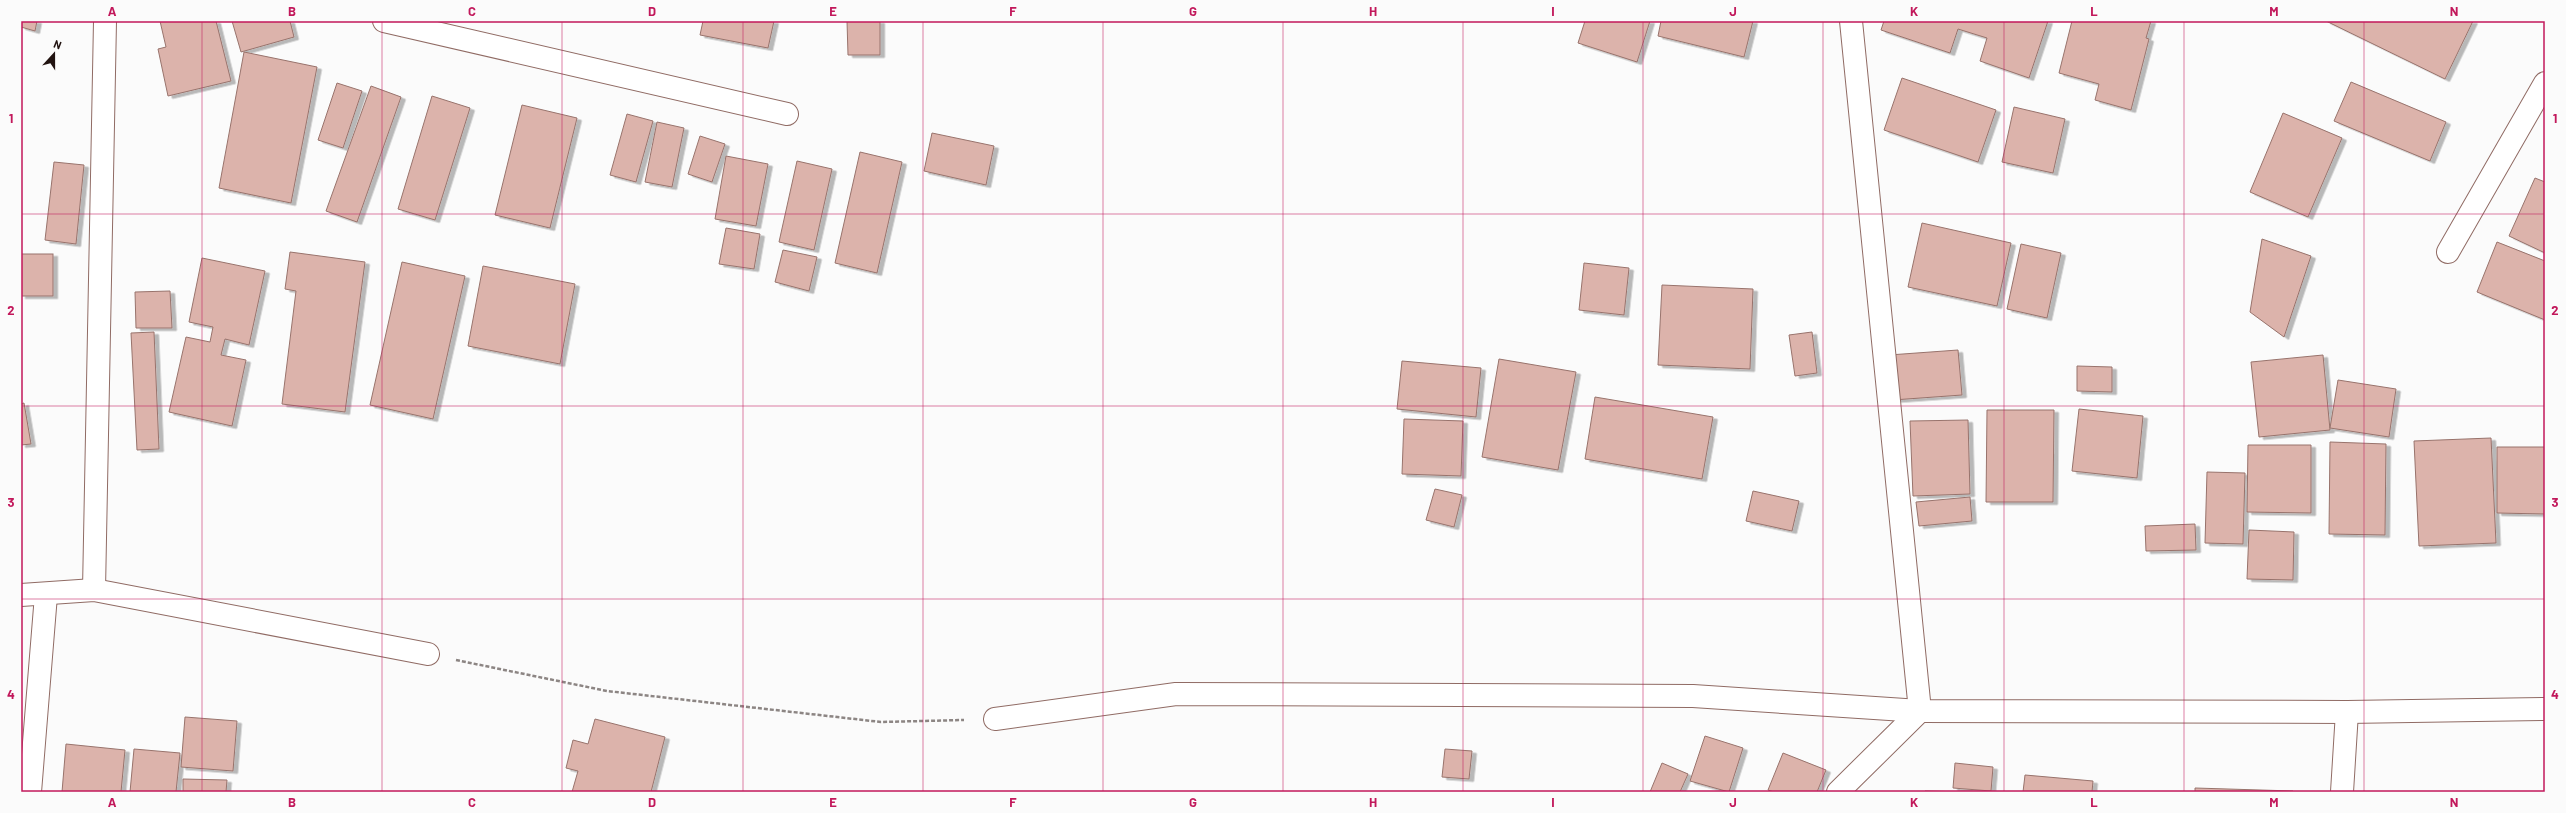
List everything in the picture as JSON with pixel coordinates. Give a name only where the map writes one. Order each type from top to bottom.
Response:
[{"type":"street","points":[[94,590],[105,21]]},
{"type":"street","points":[[384,21],[786,114]]},
{"type":"street","points":[[1851,21],[1920,711]]},
{"type":"street","points":[[2448,252],[2545,83]]},
{"type":"street","points":[[21,595],[46,595],[94,590],[428,654]]},
{"type":"street","points":[[30,792],[46,595]]},
{"type":"street","points":[[995,719],[1176,694],[1693,696],[1920,711],[2348,712],[2545,709]]},
{"type":"street","points":[[1838,792],[1920,711]]},
{"type":"street","points":[[2342,792],[2348,712]]},
{"type":"path","points":[[428,654],[607,691],[881,722],[995,719]]},
{"type":"building","points":[[21,21],[37,21],[35,31],[21,27]]},
{"type":"building","points":[[160,21],[216,21],[231,81],[168,96],[158,49],[166,47]]},
{"type":"building","points":[[232,21],[290,21],[294,37],[241,52]]},
{"type":"building","points":[[703,21],[774,21],[768,48],[700,35]]},
{"type":"building","points":[[847,21],[880,21],[880,55],[848,55]]},
{"type":"building","points":[[1585,21],[1650,21],[1637,62],[1578,43]]},
{"type":"building","points":[[1661,21],[1753,21],[1744,57],[1658,36]]},
{"type":"building","points":[[1884,21],[2048,21],[2029,78],[1980,61],[1987,38],[1958,29],[1950,53],[1881,30]]},
{"type":"building","points":[[2072,21],[2151,21],[2146,38],[2149,39],[2131,110],[2095,100],[2099,84],[2059,73]]},
{"type":"building","points":[[2326,21],[2473,21],[2445,79]]},
{"type":"building","points":[[244,52],[317,67],[291,203],[219,188]]},
{"type":"building","points":[[1902,78],[1996,110],[1978,162],[1884,130]]},
{"type":"building","points":[[2351,82],[2446,122],[2430,161],[2334,121]]},
{"type":"building","points":[[337,83],[362,91],[343,148],[318,140]]},
{"type":"building","points":[[371,86],[401,97],[357,222],[326,211]]},
{"type":"building","points":[[432,96],[470,108],[435,220],[398,209]]},
{"type":"building","points":[[522,105],[577,118],[550,228],[495,215]]},
{"type":"building","points":[[2014,107],[2065,119],[2053,173],[2002,162]]},
{"type":"building","points":[[2283,113],[2342,138],[2308,217],[2250,192]]},
{"type":"building","points":[[627,114],[653,121],[636,182],[610,175]]},
{"type":"building","points":[[657,122],[684,128],[672,187],[645,182]]},
{"type":"building","points":[[932,133],[994,146],[986,185],[924,171]]},
{"type":"building","points":[[700,136],[725,144],[712,182],[688,174]]},
{"type":"building","points":[[860,152],[902,162],[877,273],[835,263]]},
{"type":"building","points":[[726,156],[768,164],[756,226],[715,219]]},
{"type":"building","points":[[797,161],[832,169],[814,250],[779,242]]},
{"type":"building","points":[[54,162],[84,165],[76,244],[45,240]]},
{"type":"building","points":[[2535,178],[2545,182],[2545,253],[2509,236]]},
{"type":"building","points":[[1922,223],[2011,243],[1997,306],[1908,287]]},
{"type":"building","points":[[726,228],[760,234],[754,269],[719,264]]},
{"type":"building","points":[[2262,239],[2311,256],[2284,337],[2250,312]]},
{"type":"building","points":[[2497,242],[2545,261],[2545,320],[2477,292]]},
{"type":"building","points":[[2021,244],[2061,253],[2047,318],[2007,309]]},
{"type":"building","points":[[783,250],[817,257],[809,291],[775,282]]},
{"type":"building","points":[[290,252],[365,262],[345,412],[282,404],[296,291],[285,289]]},
{"type":"building","points":[[21,254],[53,254],[53,296],[21,296]]},
{"type":"building","points":[[202,258],[265,271],[249,345],[225,339],[221,355],[246,360],[232,426],[169,412],[186,337],[210,342],[213,327],[189,322]]},
{"type":"building","points":[[402,262],[465,276],[433,419],[370,405]]},
{"type":"building","points":[[1584,263],[1629,268],[1624,315],[1579,310]]},
{"type":"building","points":[[483,266],[575,284],[560,364],[468,346]]},
{"type":"building","points":[[1662,285],[1753,289],[1750,369],[1658,365]]},
{"type":"building","points":[[170,291],[172,328],[136,328],[135,292]]},
{"type":"building","points":[[154,332],[159,449],[137,450],[131,333]]},
{"type":"building","points":[[1812,332],[1817,373],[1795,376],[1789,335]]},
{"type":"building","points":[[1958,350],[1962,395],[1893,400],[1889,355]]},
{"type":"building","points":[[2323,355],[2330,430],[2259,437],[2251,362]]},
{"type":"building","points":[[1499,359],[1576,372],[1558,470],[1482,457]]},
{"type":"building","points":[[1402,361],[1481,368],[1476,417],[1397,409]]},
{"type":"building","points":[[2077,366],[2112,367],[2112,392],[2077,391]]},
{"type":"building","points":[[2338,380],[2396,389],[2389,437],[2330,428]]},
{"type":"building","points":[[1595,397],[1713,417],[1702,479],[1585,459]]},
{"type":"building","points":[[24,403],[31,444],[21,445],[21,404]]},
{"type":"building","points":[[2079,409],[2143,416],[2137,478],[2072,471]]},
{"type":"building","points":[[1987,410],[2054,410],[2053,502],[1986,502]]},
{"type":"building","points":[[1404,419],[1463,421],[1461,476],[1402,474]]},
{"type":"building","points":[[1968,420],[1970,494],[1913,496],[1910,421]]},
{"type":"building","points":[[2491,438],[2496,543],[2419,546],[2414,441]]},
{"type":"building","points":[[2330,442],[2386,444],[2385,535],[2329,534]]},
{"type":"building","points":[[2248,445],[2311,445],[2311,513],[2247,512]]},
{"type":"building","points":[[2497,447],[2545,447],[2545,514],[2497,513]]},
{"type":"building","points":[[2207,472],[2245,473],[2243,544],[2205,543]]},
{"type":"building","points":[[1435,489],[1462,495],[1454,527],[1426,520]]},
{"type":"building","points":[[1753,491],[1799,501],[1792,531],[1746,521]]},
{"type":"building","points":[[1970,497],[1972,521],[1919,526],[1916,502]]},
{"type":"building","points":[[2195,524],[2196,550],[2146,551],[2145,526]]},
{"type":"building","points":[[2249,530],[2294,532],[2293,580],[2247,579]]},
{"type":"building","points":[[185,717],[237,721],[233,771],[181,767]]},
{"type":"building","points":[[595,719],[665,737],[651,792],[572,792],[578,771],[566,768],[573,740],[588,744]]},
{"type":"building","points":[[1705,736],[1743,748],[1729,792],[1690,781]]},
{"type":"building","points":[[66,744],[125,750],[121,792],[62,792]]},
{"type":"building","points":[[134,749],[180,753],[176,792],[130,792]]},
{"type":"building","points":[[1445,749],[1472,751],[1469,779],[1442,777]]},
{"type":"building","points":[[1783,753],[1826,770],[1817,792],[1774,792],[1768,790]]},
{"type":"building","points":[[1662,763],[1688,774],[1680,792],[1650,792]]},
{"type":"building","points":[[1955,763],[1993,767],[1991,791],[1953,788]]},
{"type":"building","points":[[2025,775],[2093,781],[2092,792],[2023,792]]},
{"type":"building","points":[[183,779],[227,780],[226,792],[183,792]]},
{"type":"building","points":[[2195,788],[2293,791],[2293,792],[2195,792]]},
{"type":"building","points":[[1925,791],[1967,792],[1925,792]]}]
